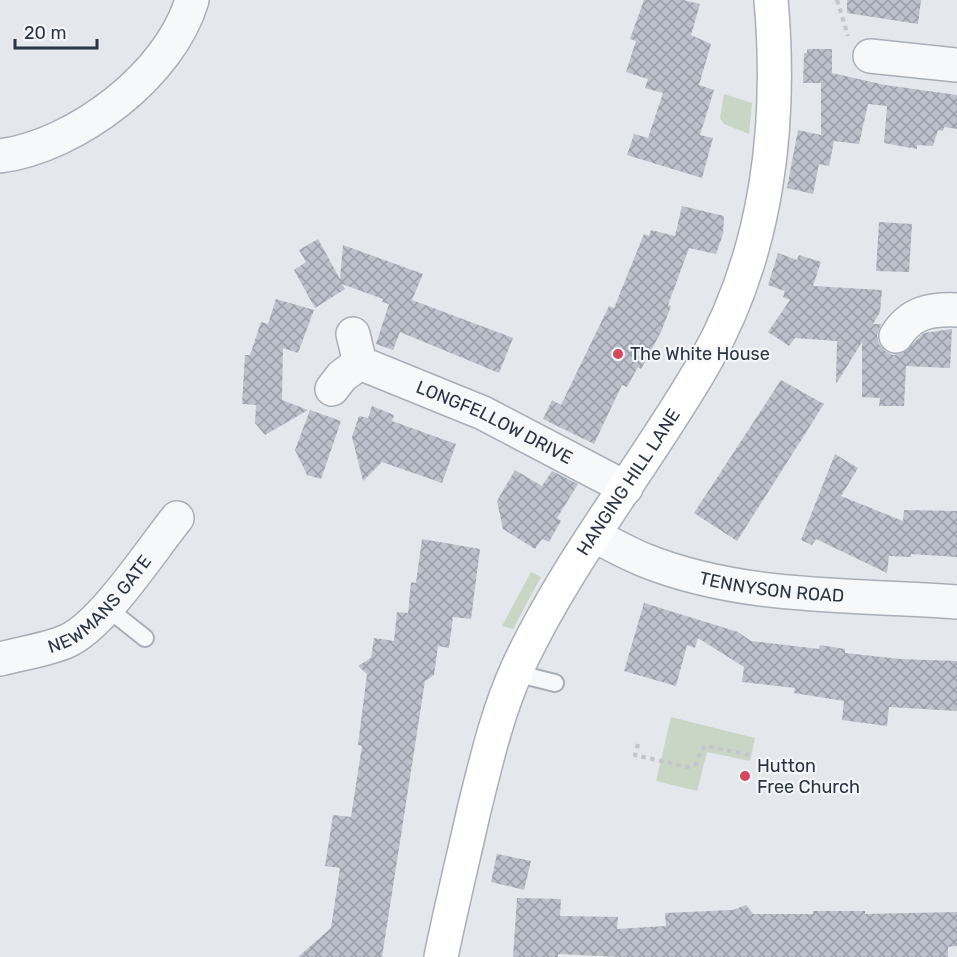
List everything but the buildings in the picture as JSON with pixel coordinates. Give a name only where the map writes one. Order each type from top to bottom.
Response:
[{"type":"street","points":[[0,156],[14,154],[66,136],[107,110],[143,78],[170,44],[192,0]]},
{"type":"street","name":"HANGING HILL LANE","points":[[441,957],[493,733],[516,673],[549,607],[706,360],[725,321],[748,261],[764,200],[771,157],[776,56],[771,0]]},
{"type":"street","points":[[870,56],[957,65]]},
{"type":"street","points":[[896,336],[908,321],[926,311],[957,310]]},
{"type":"street","name":"LONGFELLOW DRIVE","points":[[333,389],[357,349],[626,488]]},
{"type":"street","name":"NEWMANS GATE","points":[[0,659],[66,642],[79,635],[106,607],[177,518]]},
{"type":"street","name":"TENNYSON ROAD","points":[[595,536],[645,560],[743,586],[820,595],[957,602]]},
{"type":"lane","points":[[106,607],[145,638]]},
{"type":"lane","points":[[516,673],[555,683]]},
{"type":"path","points":[[837,0],[848,37],[858,49],[870,56]]},
{"type":"path","points":[[638,744],[635,755],[688,767],[696,764],[701,750],[706,746],[751,754]]},
{"type":"green space","points":[[724,94],[752,103],[749,134],[724,124],[720,118]]},
{"type":"green space","points":[[531,572],[541,577],[513,629],[502,626]]},
{"type":"green space","points":[[671,717],[755,738],[750,761],[707,752],[697,791],[656,781]]},
{"type":"place","name":"The White House","points":[[618,354]]},
{"type":"place","name":"Hutton Free Church","points":[[745,776]]}]
